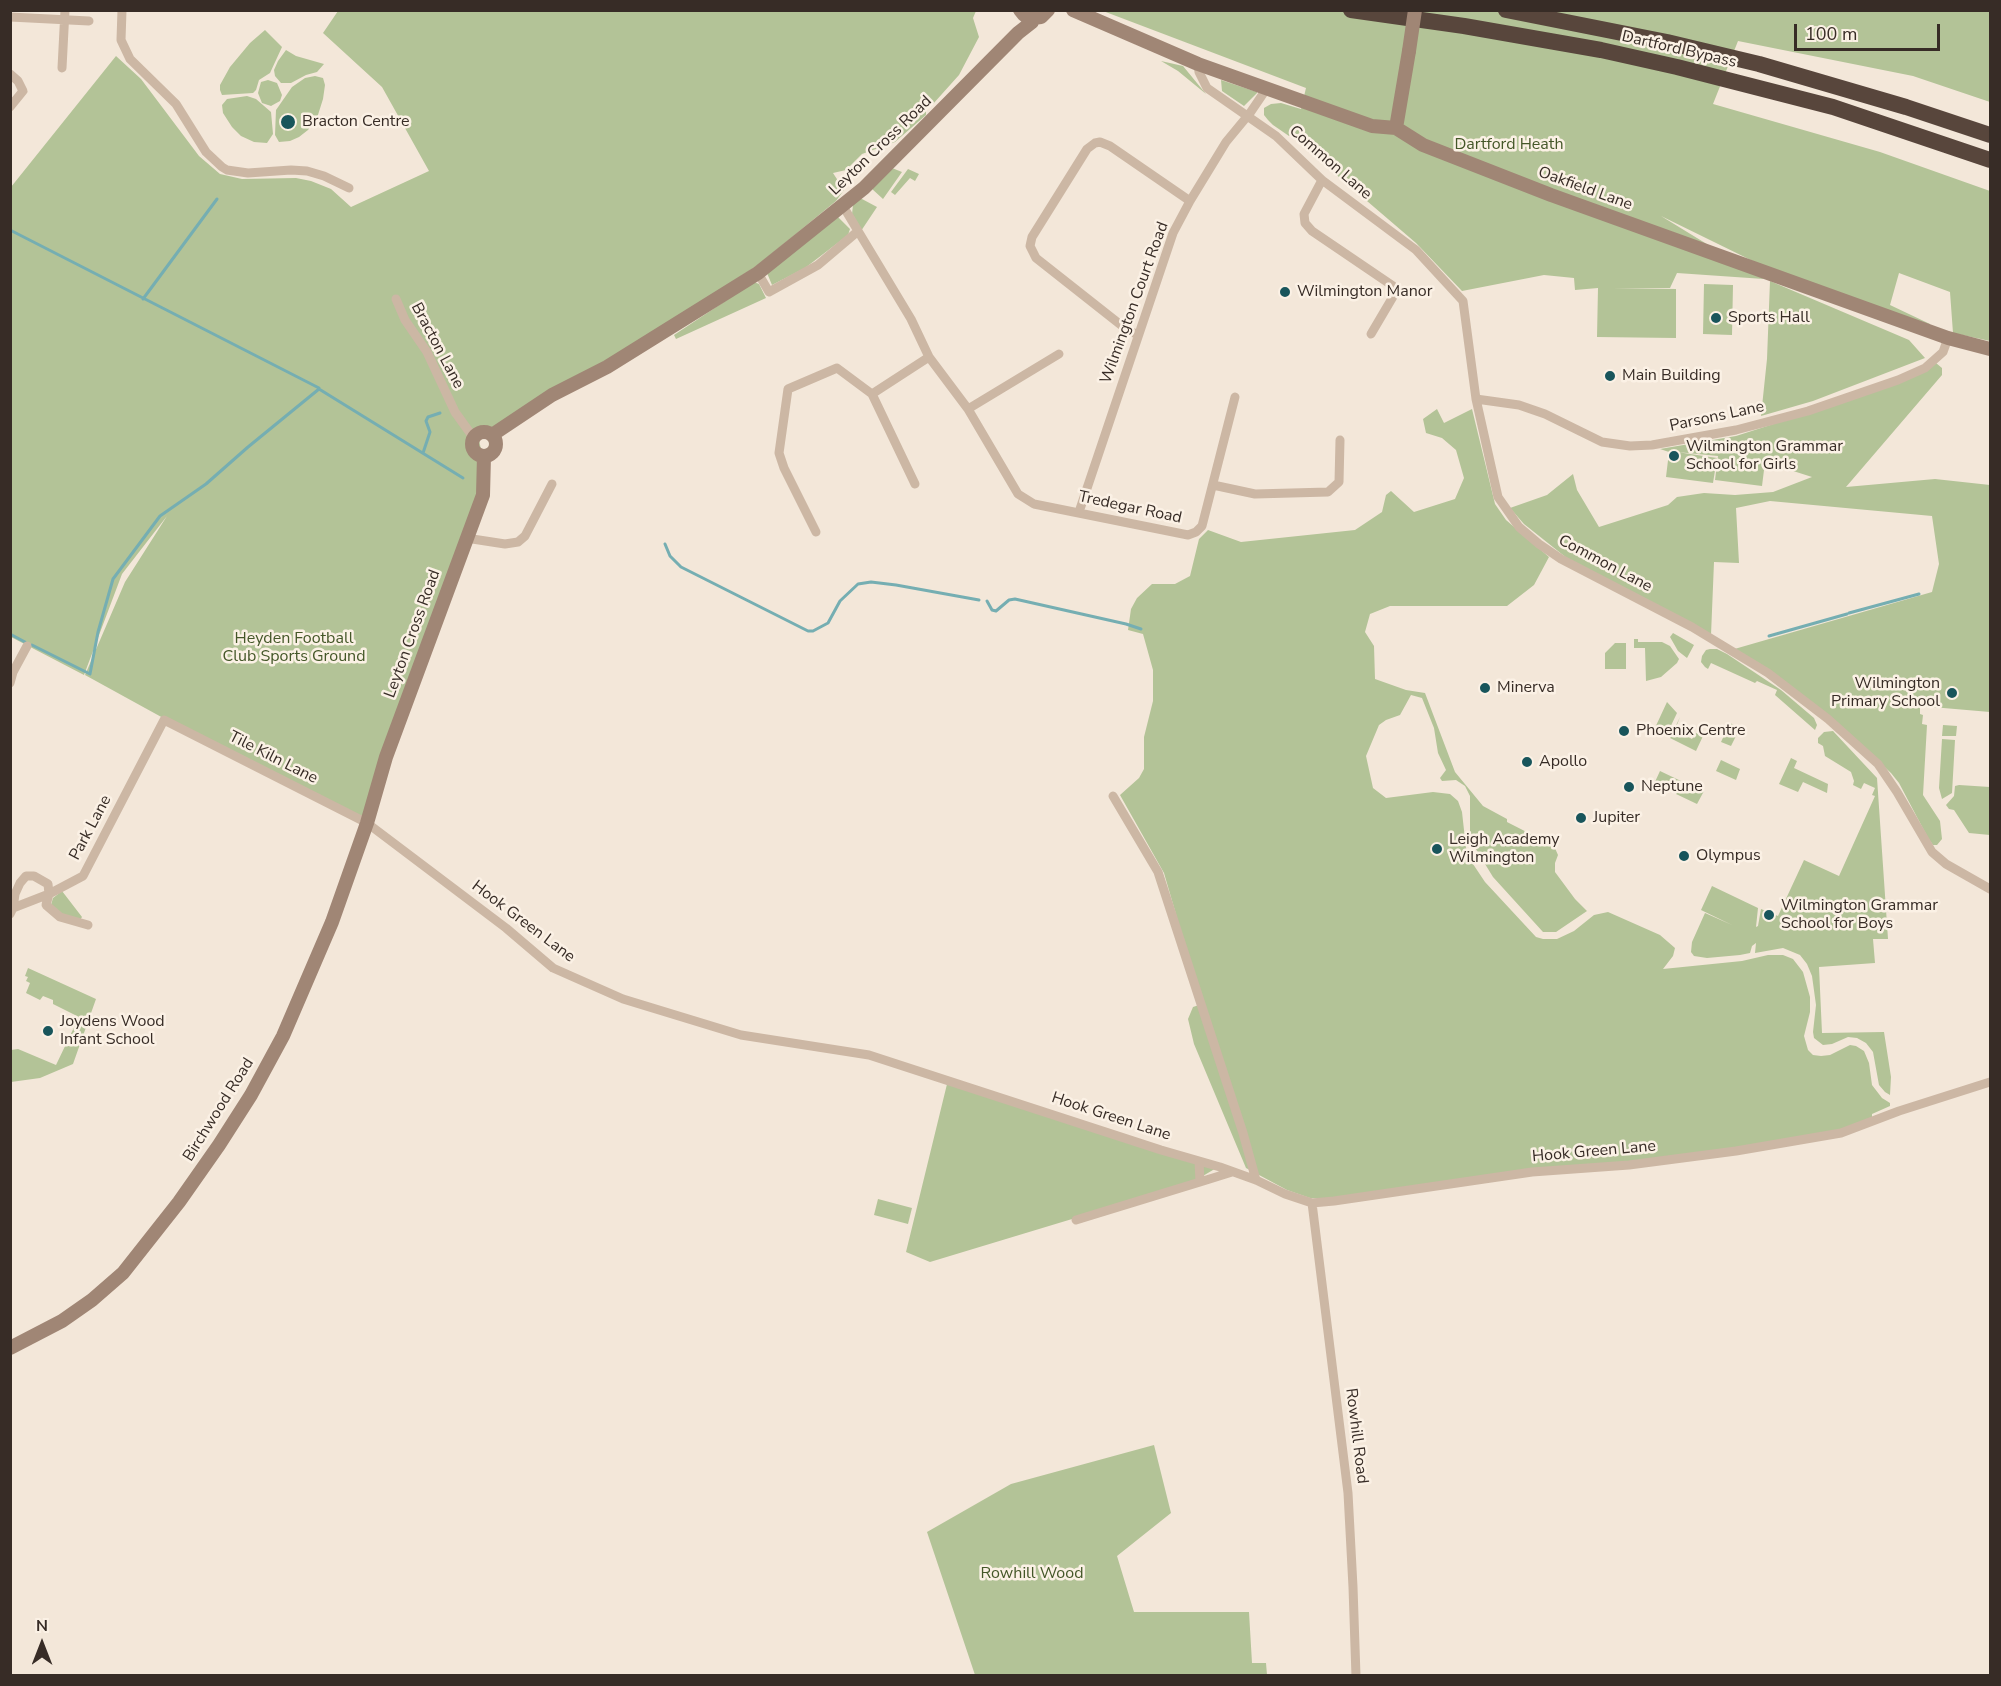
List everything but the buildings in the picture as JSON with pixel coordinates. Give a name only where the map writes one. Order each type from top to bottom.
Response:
[{"type":"highway","name":"Dartford Bypass","points":[[1351,10],[1464,26],[1601,50],[1677,67],[1833,107],[1990,160]]},
{"type":"highway","name":"Dartford Bypass","points":[[1506,10],[1667,42],[1759,64],[1906,107],[1990,135]]},
{"type":"street","points":[[122,10],[122,40],[130,59],[176,104],[206,152],[227,171],[248,173],[307,171],[349,188]]},
{"type":"street","name":"Oakfield Lane","points":[[1073,10],[1198,64],[1372,126],[1396,128],[1423,145],[1551,195],[1948,338],[1990,349]]},
{"type":"street","points":[[1396,128],[1415,10]]},
{"type":"street","points":[[1020,11],[1033,18],[1041,17],[1052,11]]},
{"type":"street","points":[[1018,33],[1020,11]]},
{"type":"street","points":[[10,17],[65,15],[89,21]]},
{"type":"street","points":[[62,68],[65,15]]},
{"type":"street","name":"Leyton Cross Road","points":[[492,435],[552,395],[624,357],[758,273],[864,188],[1018,33],[1032,22],[1033,18]]},
{"type":"street","name":"Common Lane","points":[[1198,64],[1199,72],[1207,88],[1276,136],[1322,180],[1416,250],[1463,301],[1476,399],[1498,497],[1519,527],[1561,559],[1710,637],[1768,673],[1795,693],[1878,764],[1932,852],[1946,864],[1990,889]]},
{"type":"street","points":[[10,74],[18,81],[23,91],[10,107]]},
{"type":"street","name":"Wilmington Court Road","points":[[1079,512],[1173,233],[1226,142],[1267,88]]},
{"type":"street","points":[[1138,334],[1126,328],[1036,258],[1030,246],[1032,237],[1087,149],[1095,143],[1100,142],[1110,146],[1190,201]]},
{"type":"street","points":[[1322,180],[1304,214],[1305,223],[1312,231],[1393,286],[1394,295],[1371,334]]},
{"type":"street","name":"Tredegar Road","points":[[843,206],[911,319],[929,357],[968,409],[1018,495],[1034,504],[1188,535],[1196,532],[1202,526],[1235,397]]},
{"type":"street","points":[[758,273],[769,292],[818,265],[857,232]]},
{"type":"street","name":"Bracton Lane","points":[[396,299],[405,320],[427,352],[455,412],[473,437]]},
{"type":"street","name":"Parsons Lane","points":[[1476,399],[1519,405],[1545,414],[1602,442],[1630,446],[1652,445],[1736,430],[1808,411],[1898,380],[1925,368],[1943,352],[1948,338]]},
{"type":"street","points":[[968,409],[1059,354]]},
{"type":"street","points":[[872,394],[929,357]]},
{"type":"street","points":[[816,532],[784,468],[779,453],[788,389],[837,368],[872,394],[915,484]]},
{"type":"street","name":"Leyton Cross Road","points":[[473,437],[482,432],[492,435]]},
{"type":"street","name":"Leyton Cross Road","points":[[367,823],[386,757],[483,495],[484,456],[491,454],[495,449],[492,435]]},
{"type":"street","points":[[473,437],[471,444],[473,450],[484,456]]},
{"type":"street","points":[[1213,485],[1255,494],[1328,492],[1339,482],[1340,440]]},
{"type":"street","points":[[466,538],[505,544],[519,542],[525,536],[552,484]]},
{"type":"street","points":[[10,683],[13,672],[27,646]]},
{"type":"street","name":"Tile Kiln Lane","points":[[164,720],[367,823]]},
{"type":"street","name":"Park Lane","points":[[12,912],[82,876],[164,720]]},
{"type":"street","points":[[1113,796],[1158,872],[1243,1133],[1256,1180]]},
{"type":"street","name":"Hook Green Lane","points":[[367,823],[506,928],[553,968],[623,999],[741,1035],[869,1055],[1256,1180],[1285,1194],[1312,1203],[1532,1172],[1629,1165],[1841,1134],[1899,1111],[1990,1082]]},
{"type":"street","name":"Birchwood Road","points":[[10,1348],[63,1321],[123,1273],[179,1202],[219,1145],[251,1095],[283,1036],[332,922],[367,823]]},
{"type":"street","points":[[12,912],[15,894],[20,883],[26,876],[34,876],[48,884],[49,894],[46,905],[60,917],[88,925]]},
{"type":"street","points":[[1199,1161],[1200,1182]]},
{"type":"street","points":[[1076,1220],[1232,1172]]},
{"type":"street","name":"Rowhill Road","points":[[1312,1203],[1348,1493],[1356,1676]]},
{"type":"green space","name":"Heyden Football Club Sports Ground","points":[[338,11],[976,11],[973,18],[979,37],[959,75],[933,104],[926,105],[926,115],[895,142],[862,154],[846,170],[833,173],[844,190],[836,201],[758,265],[492,436],[479,440],[485,468],[484,486],[367,822],[165,719],[85,675],[125,582],[167,516],[122,574],[84,675],[11,637],[11,187],[116,56],[141,79],[199,156],[220,174],[242,179],[296,178],[311,181],[331,189],[351,207],[429,171],[382,87],[323,33]]},
{"type":"green space","name":"Dartford Heath","points":[[1103,11],[1990,11],[1990,102],[1913,76],[1738,41],[1713,104],[1880,152],[1990,191],[1990,341],[1953,333],[1950,292],[1899,273],[1890,305],[1929,325],[1765,267],[1661,216],[1764,279],[1677,273],[1670,288],[1613,288],[1676,289],[1676,338],[1597,337],[1598,288],[1575,290],[1574,278],[1544,275],[1462,291],[1416,243],[1290,135],[1273,125],[1264,115],[1264,108],[1271,104],[1281,103],[1301,109],[1306,88]]},
{"type":"green space","points":[[265,30],[282,47],[270,73],[259,80],[253,93],[222,95],[220,85],[230,67],[250,43]]},
{"type":"green space","points":[[286,50],[296,56],[324,64],[317,72],[291,83],[281,83],[275,76],[274,70]]},
{"type":"green space","points":[[1161,61],[1183,66],[1206,94],[1178,71]]},
{"type":"green space","points":[[315,76],[323,78],[325,85],[317,118],[299,137],[279,142],[275,135],[276,110],[292,87],[305,78]]},
{"type":"green space","points":[[268,80],[277,83],[282,95],[280,101],[271,106],[262,103],[258,93],[261,82]]},
{"type":"green space","points":[[1221,80],[1257,93],[1244,106],[1222,91]]},
{"type":"green space","points":[[247,96],[256,99],[271,112],[273,134],[267,143],[254,142],[241,136],[223,113],[222,105],[227,99]]},
{"type":"green space","points":[[892,168],[902,172],[883,199],[871,188]]},
{"type":"green space","points":[[908,169],[919,174],[915,181],[910,178],[895,195],[891,192]]},
{"type":"green space","points":[[859,199],[877,207],[861,231],[852,214],[853,205]]},
{"type":"green space","points":[[838,217],[850,229],[848,235],[805,268],[772,285],[767,273]]},
{"type":"green space","points":[[1770,281],[1909,340],[1925,358],[1813,401],[1761,416],[1767,359]]},
{"type":"green space","points":[[754,282],[759,284],[766,298],[676,339],[674,335]]},
{"type":"green space","points":[[1704,284],[1733,285],[1732,335],[1703,334]]},
{"type":"green space","points":[[1936,363],[1942,368],[1942,375],[1846,487],[1935,479],[1990,485],[1990,712],[1920,706],[1920,714],[1923,715],[1922,724],[1927,725],[1923,795],[1940,821],[1942,839],[1937,845],[1933,845],[1899,783],[1891,773],[1731,650],[1932,592],[1939,564],[1932,516],[1770,501],[1736,508],[1739,563],[1714,562],[1711,635],[1568,559],[1524,524],[1510,508],[1547,495],[1573,474],[1577,490],[1599,527],[1668,505],[1677,497],[1704,493],[1735,495],[1773,492],[1812,477],[1765,462],[1762,486],[1715,480],[1718,456],[1677,452],[1717,458],[1713,483],[1666,477],[1669,452],[1660,449],[1736,436],[1808,413]]},
{"type":"green space","name":"Leigh Academy Wilmington","points":[[1437,409],[1444,423],[1472,409],[1495,504],[1506,520],[1549,557],[1534,585],[1507,606],[1390,606],[1370,614],[1365,632],[1374,646],[1375,679],[1406,690],[1425,693],[1455,772],[1483,806],[1507,819],[1507,822],[1554,846],[1558,855],[1555,872],[1587,911],[1556,932],[1543,932],[1493,877],[1470,836],[1470,796],[1465,786],[1456,780],[1442,781],[1440,778],[1446,770],[1438,753],[1434,728],[1422,698],[1411,695],[1400,715],[1379,725],[1366,756],[1373,788],[1386,798],[1433,792],[1450,794],[1458,801],[1462,812],[1466,848],[1473,864],[1485,882],[1536,937],[1557,939],[1574,931],[1594,915],[1608,912],[1660,935],[1675,948],[1673,956],[1663,969],[1742,961],[1768,955],[1783,955],[1793,959],[1803,972],[1810,997],[1810,1012],[1804,1036],[1808,1050],[1813,1055],[1821,1056],[1830,1055],[1850,1045],[1864,1051],[1869,1063],[1872,1085],[1882,1098],[1890,1103],[1890,1106],[1872,1114],[1872,1118],[1836,1132],[1720,1150],[1328,1199],[1310,1198],[1287,1190],[1246,1168],[1194,1044],[1188,1019],[1193,1007],[1202,1004],[1164,873],[1120,795],[1139,778],[1144,769],[1144,737],[1153,701],[1153,670],[1143,634],[1128,630],[1131,609],[1137,598],[1152,584],[1175,584],[1190,576],[1199,539],[1208,530],[1241,542],[1355,530],[1382,512],[1386,495],[1391,491],[1414,512],[1455,499],[1464,478],[1456,450],[1442,438],[1426,433],[1423,419]]},
{"type":"green space","points":[[1673,633],[1694,645],[1687,658],[1678,651],[1670,637]]},
{"type":"green space","points":[[1634,639],[1638,639],[1638,642],[1662,642],[1670,646],[1679,659],[1677,663],[1661,677],[1646,681],[1645,648],[1634,648]]},
{"type":"green space","points":[[1615,643],[1626,643],[1626,669],[1605,669],[1605,653]]},
{"type":"green space","points":[[1717,649],[1727,654],[1781,690],[1814,718],[1817,725],[1815,730],[1775,695],[1777,690],[1757,681],[1755,683],[1711,663],[1708,669],[1705,667],[1701,662],[1702,656],[1706,650]]},
{"type":"green space","points":[[1667,702],[1677,713],[1666,736],[1654,730]]},
{"type":"green space","points":[[1680,717],[1675,730],[1692,739],[1696,733],[1703,736],[1696,751],[1670,738]]},
{"type":"green space","points":[[1730,723],[1740,728],[1731,746],[1721,742]]},
{"type":"green space","points":[[1943,725],[1957,726],[1956,736],[1942,736]]},
{"type":"green space","points":[[1833,731],[1877,778],[1888,939],[1873,939],[1875,963],[1819,967],[1822,1033],[1884,1032],[1891,1077],[1890,1095],[1879,1085],[1873,1052],[1866,1043],[1857,1038],[1848,1037],[1823,1045],[1814,1038],[1816,1005],[1812,976],[1800,955],[1783,948],[1755,953],[1756,943],[1752,946],[1750,953],[1740,955],[1707,958],[1694,956],[1691,952],[1692,942],[1705,913],[1732,925],[1701,910],[1712,886],[1758,908],[1756,927],[1761,909],[1778,916],[1804,860],[1839,876],[1875,796],[1872,795],[1875,788],[1864,783],[1861,789],[1853,785],[1851,772],[1825,756],[1823,746],[1818,743],[1818,738],[1824,732]]},
{"type":"green space","points":[[1942,739],[1955,740],[1952,793],[1942,799],[1939,788]]},
{"type":"green space","points":[[1791,758],[1797,761],[1794,768],[1828,784],[1827,793],[1803,782],[1798,792],[1779,784]]},
{"type":"green space","points":[[1721,760],[1740,769],[1736,780],[1716,771]]},
{"type":"green space","points":[[1660,771],[1683,782],[1669,789],[1654,784]]},
{"type":"green space","points":[[1689,785],[1704,791],[1697,804],[1676,794],[1679,789]]},
{"type":"green space","points":[[1955,786],[1990,787],[1990,835],[1969,833],[1954,810],[1949,809],[1946,805],[1954,796]]},
{"type":"green space","points":[[62,891],[82,917],[80,920],[62,915],[51,905],[53,898]]},
{"type":"green space","points":[[28,968],[96,999],[73,1064],[40,1078],[11,1082],[11,1050],[18,1049],[56,1065],[79,1017],[53,1004],[53,1000],[43,996],[40,1000],[26,993],[30,983],[26,981],[28,977],[25,976]]},
{"type":"green space","points":[[948,1080],[1218,1167],[1191,1183],[930,1262],[906,1252]]},
{"type":"green space","points":[[878,1199],[912,1208],[908,1224],[874,1215]]},
{"type":"green space","name":"Rowhill Wood","points":[[1154,1445],[1171,1513],[1117,1556],[1134,1612],[1249,1612],[1252,1663],[1266,1663],[1267,1675],[975,1675],[927,1532],[1011,1484]]},
{"type":"waterway","points":[[143,299],[217,199]]},
{"type":"waterway","points":[[10,230],[319,388]]},
{"type":"waterway","points":[[32,645],[90,674],[98,632],[113,579],[160,516],[206,484],[319,389],[463,478]]},
{"type":"waterway","points":[[423,453],[430,432],[426,421],[428,417],[440,413]]},
{"type":"waterway","points":[[665,544],[670,556],[681,567],[808,631],[813,631],[828,623],[840,601],[858,584],[871,582],[896,585],[979,600]]},
{"type":"waterway","points":[[1849,613],[1919,594]]},
{"type":"waterway","points":[[987,601],[992,610],[996,611],[1009,600],[1015,599],[1141,629]]},
{"type":"waterway","points":[[1769,636],[1847,614]]},
{"type":"waterway","points":[[10,634],[25,642]]},
{"type":"place","name":"Bracton Centre","points":[[288,122]]},
{"type":"place","name":"Wilmington Manor","points":[[1285,292]]},
{"type":"place","name":"Sports Hall","points":[[1716,318]]},
{"type":"place","name":"Main Building","points":[[1610,376]]},
{"type":"place","name":"Wilmington Grammar School for Girls","points":[[1674,456]]},
{"type":"place","name":"Minerva","points":[[1485,688]]},
{"type":"place","name":"Wilmington Primary School","points":[[1952,693]]},
{"type":"place","name":"Phoenix Centre","points":[[1624,731]]},
{"type":"place","name":"Apollo","points":[[1527,762]]},
{"type":"place","name":"Neptune","points":[[1629,787]]},
{"type":"place","name":"Jupiter","points":[[1581,818]]},
{"type":"place","name":"Leigh Academy Wilmington","points":[[1437,849]]},
{"type":"place","name":"Olympus","points":[[1684,856]]},
{"type":"place","name":"Wilmington Grammar School for Boys","points":[[1769,915]]},
{"type":"place","name":"Joydens Wood Infant School","points":[[48,1031]]}]
